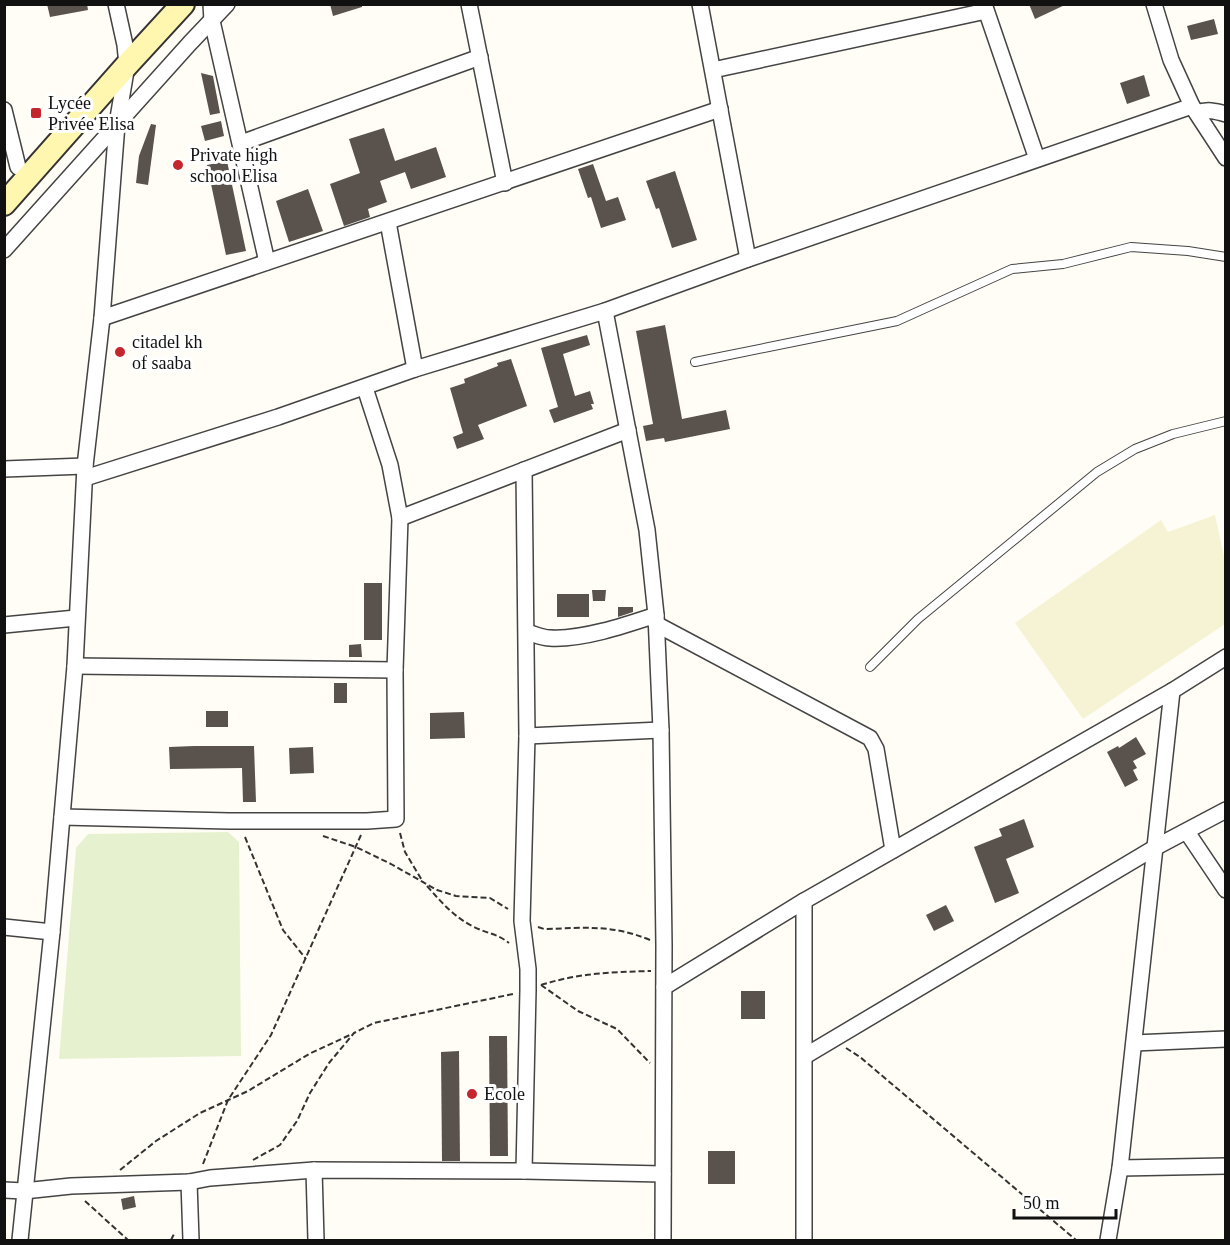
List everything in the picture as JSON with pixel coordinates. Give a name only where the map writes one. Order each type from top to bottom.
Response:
[{"type":"street","points":[[20,1240],[52,932],[75,666],[85,472],[102,318],[117,124],[126,55],[117,4]]},
{"type":"street","points":[[4,204],[126,55],[163,4]]},
{"type":"street","points":[[11,175],[126,55],[183,4]]},
{"type":"street","points":[[210,4],[267,262]]},
{"type":"street","points":[[4,250],[227,4]]},
{"type":"street","points":[[469,4],[505,183]]},
{"type":"street","points":[[700,4],[748,259]]},
{"type":"street","points":[[1154,4],[1171,60],[1194,110],[1226,158]]},
{"type":"street","points":[[713,70],[985,8],[1037,159]]},
{"type":"street","points":[[241,142],[480,57]]},
{"type":"street","points":[[102,318],[720,109]]},
{"type":"street","points":[[4,110],[11,175]]},
{"type":"street","points":[[4,469],[85,472],[365,388],[415,369],[605,310],[1037,159],[1194,110],[1217,111],[1226,114]]},
{"type":"street","points":[[388,222],[415,369]]},
{"type":"street","points":[[605,310],[647,530],[656,619],[661,730],[664,945],[663,1240]]},
{"type":"street","points":[[62,817],[229,821],[367,821],[397,818],[395,670],[400,518],[390,465],[365,388]]},
{"type":"street","points":[[400,518],[628,430]]},
{"type":"street","points":[[524,470],[527,736],[522,921],[528,969],[524,1171]]},
{"type":"street","points":[[4,625],[76,618]]},
{"type":"street","points":[[527,632],[548,638],[566,637],[656,619],[870,738],[876,749],[893,850]]},
{"type":"street","points":[[663,979],[1172,691],[1226,657]]},
{"type":"street","points":[[75,666],[395,670]]},
{"type":"street","points":[[1108,1240],[1120,1168],[1172,691]]},
{"type":"street","points":[[527,736],[661,730]]},
{"type":"street","points":[[805,1056],[1156,847],[1226,810]]},
{"type":"street","points":[[1187,832],[1226,890]]},
{"type":"street","points":[[804,901],[804,1240]]},
{"type":"street","points":[[4,927],[52,932]]},
{"type":"street","points":[[1134,1043],[1226,1039]]},
{"type":"street","points":[[1120,1168],[1226,1166]]},
{"type":"street","points":[[4,1190],[24,1191],[71,1186],[193,1181],[314,1170],[663,1174]]},
{"type":"street","points":[[314,1170],[316,1240]]},
{"type":"street","points":[[191,1240],[193,1181]]},
{"type":"lane","points":[[695,362],[897,321],[1012,269],[1063,264],[1131,247],[1188,251],[1226,257]]},
{"type":"lane","points":[[870,667],[918,620],[1098,472],[1135,449],[1173,434],[1226,421]]},
{"type":"path","points":[[229,821],[244,835],[250,845],[284,930],[306,959]]},
{"type":"path","points":[[193,1181],[228,1100],[271,1035],[367,821]]},
{"type":"path","points":[[324,836],[356,847],[437,890],[456,896],[490,898],[522,921],[544,928],[611,928],[631,932],[664,945]]},
{"type":"path","points":[[102,1185],[156,1140],[200,1113],[248,1091],[309,1054],[374,1023],[501,998],[567,976],[604,973],[663,979]]},
{"type":"path","points":[[248,1162],[280,1145],[297,1121],[310,1093],[329,1063],[354,1033]]},
{"type":"path","points":[[834,1040],[860,1057],[1076,1240]]},
{"type":"path","points":[[71,1186],[128,1240]]},
{"type":"path","points":[[171,1240],[176,1231]]},
{"type":"shaded area","points":[[1215,515],[1225,561],[1225,624],[1083,719],[1015,623],[1161,520],[1168,532]]},
{"type":"green space","points":[[228,832],[239,842],[241,1056],[59,1059],[76,848],[88,834]]},
{"type":"building","points":[[47,4],[87,4],[88,10],[50,17]]},
{"type":"building","points":[[330,4],[362,4],[362,7],[333,16]]},
{"type":"building","points":[[1029,4],[1067,4],[1035,19]]},
{"type":"building","points":[[1214,19],[1218,34],[1191,40],[1187,26]]},
{"type":"building","points":[[201,73],[213,76],[220,113],[210,115]]},
{"type":"building","points":[[1144,75],[1150,96],[1127,104],[1120,83]]},
{"type":"building","points":[[221,121],[224,136],[205,141],[201,126]]},
{"type":"building","points":[[151,124],[156,125],[148,185],[136,183],[139,156]]},
{"type":"building","points":[[384,128],[395,161],[436,147],[446,177],[411,189],[405,172],[380,181],[387,202],[368,209],[370,217],[344,226],[330,184],[360,173],[349,139]]},
{"type":"building","points":[[227,161],[246,251],[226,255],[207,165]]},
{"type":"building","points":[[593,164],[606,201],[618,197],[626,220],[601,228],[591,197],[588,198],[578,169]]},
{"type":"building","points":[[675,171],[697,240],[672,248],[659,208],[656,209],[646,181]]},
{"type":"building","points":[[308,189],[323,231],[289,242],[276,201]]},
{"type":"building","points":[[665,325],[682,419],[726,410],[730,429],[665,442],[664,438],[646,441],[643,426],[653,424],[636,331]]},
{"type":"building","points":[[587,335],[590,345],[563,354],[575,396],[590,391],[594,404],[591,404],[593,409],[554,423],[549,410],[558,407],[541,348]]},
{"type":"building","points":[[511,359],[527,406],[478,425],[484,439],[457,449],[453,437],[463,433],[450,388],[465,383],[464,379],[498,366],[497,363]]},
{"type":"building","points":[[364,583],[382,583],[382,640],[364,640]]},
{"type":"building","points":[[592,590],[606,590],[605,601],[593,601]]},
{"type":"building","points":[[557,594],[589,594],[589,617],[557,617]]},
{"type":"building","points":[[618,607],[633,607],[633,612],[618,617]]},
{"type":"building","points":[[361,644],[362,657],[349,657],[349,645]]},
{"type":"building","points":[[334,683],[347,683],[347,703],[334,703]]},
{"type":"building","points":[[206,711],[228,711],[228,727],[206,727]]},
{"type":"building","points":[[464,712],[465,738],[430,739],[430,713]]},
{"type":"building","points":[[1136,737],[1146,754],[1133,761],[1137,768],[1133,770],[1138,780],[1125,787],[1107,752],[1118,746],[1119,748]]},
{"type":"building","points":[[254,746],[256,802],[243,802],[242,768],[170,769],[169,747]]},
{"type":"building","points":[[313,747],[314,773],[290,774],[289,748]]},
{"type":"building","points":[[1024,819],[1034,847],[1006,859],[1019,893],[995,903],[974,847],[1002,836],[999,829]]},
{"type":"building","points":[[946,905],[954,921],[934,931],[926,915]]},
{"type":"building","points":[[741,991],[765,991],[765,1019],[741,1019]]},
{"type":"building","points":[[489,1036],[507,1036],[508,1156],[490,1156]]},
{"type":"building","points":[[459,1051],[460,1161],[442,1161],[441,1052]]},
{"type":"building","points":[[708,1151],[735,1151],[735,1184],[708,1184]]},
{"type":"building","points":[[134,1196],[136,1207],[123,1210],[121,1199]]},
{"type":"place","name":"Lycée Privée Elisa","points":[[36,113]]},
{"type":"place","name":"Private high school Elisa","points":[[178,165]]},
{"type":"place","name":"citadel kh of saaba","points":[[120,352]]},
{"type":"place","name":"Ecole","points":[[472,1094]]}]
